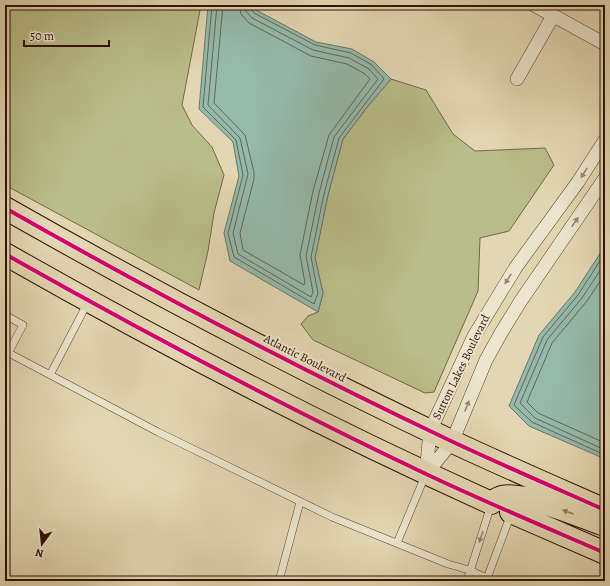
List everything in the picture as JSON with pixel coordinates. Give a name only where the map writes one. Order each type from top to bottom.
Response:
[{"type":"highway","name":"Atlantic Boulevard","points":[[5,208],[239,336],[452,442],[605,510]]},
{"type":"highway","points":[[5,254],[221,372],[426,474],[491,503],[501,497],[516,497],[541,502],[605,524]]},
{"type":"highway","points":[[512,512],[601,550]]},
{"type":"street","points":[[534,5],[605,44]]},
{"type":"street","points":[[517,79],[553,16]]},
{"type":"street","name":"Sutton Lakes Boulevard","points":[[426,474],[430,431],[474,336],[516,267],[578,182],[605,140]]},
{"type":"street","name":"Sutton Lakes Boulevard","points":[[426,474],[452,442],[486,360],[500,333],[605,178]]},
{"type":"street","points":[[541,232],[560,243]]},
{"type":"lane","points":[[50,374],[89,301]]},
{"type":"lane","points":[[5,315],[23,325],[6,354],[50,374],[158,432],[332,518],[448,564],[470,570],[489,580],[512,512]]},
{"type":"lane","points":[[398,543],[426,474]]},
{"type":"lane","points":[[279,581],[300,502]]},
{"type":"lane","points":[[467,581],[491,503]]},
{"type":"green space","points":[[5,5],[201,5],[182,105],[192,125],[212,147],[224,175],[214,213],[208,251],[199,290],[5,185]]},
{"type":"green space","points":[[391,79],[426,90],[453,134],[475,151],[545,148],[554,165],[509,231],[480,238],[478,291],[434,392],[425,393],[313,340],[301,324],[308,316],[318,312],[323,293],[315,258],[328,195],[343,139]]},
{"type":"water","points":[[208,5],[253,5],[256,10],[316,42],[352,49],[374,62],[391,79],[343,139],[328,195],[315,258],[323,293],[318,312],[230,261],[224,233],[239,176],[233,142],[199,109]]},
{"type":"water","points":[[605,246],[605,459],[529,426],[509,406],[539,335],[575,292]]},
{"type":"cycle path","points":[[5,208],[170,299],[282,358],[470,450],[605,510]]},
{"type":"cycle path","points":[[5,254],[161,340],[319,422],[448,484],[605,553]]}]
